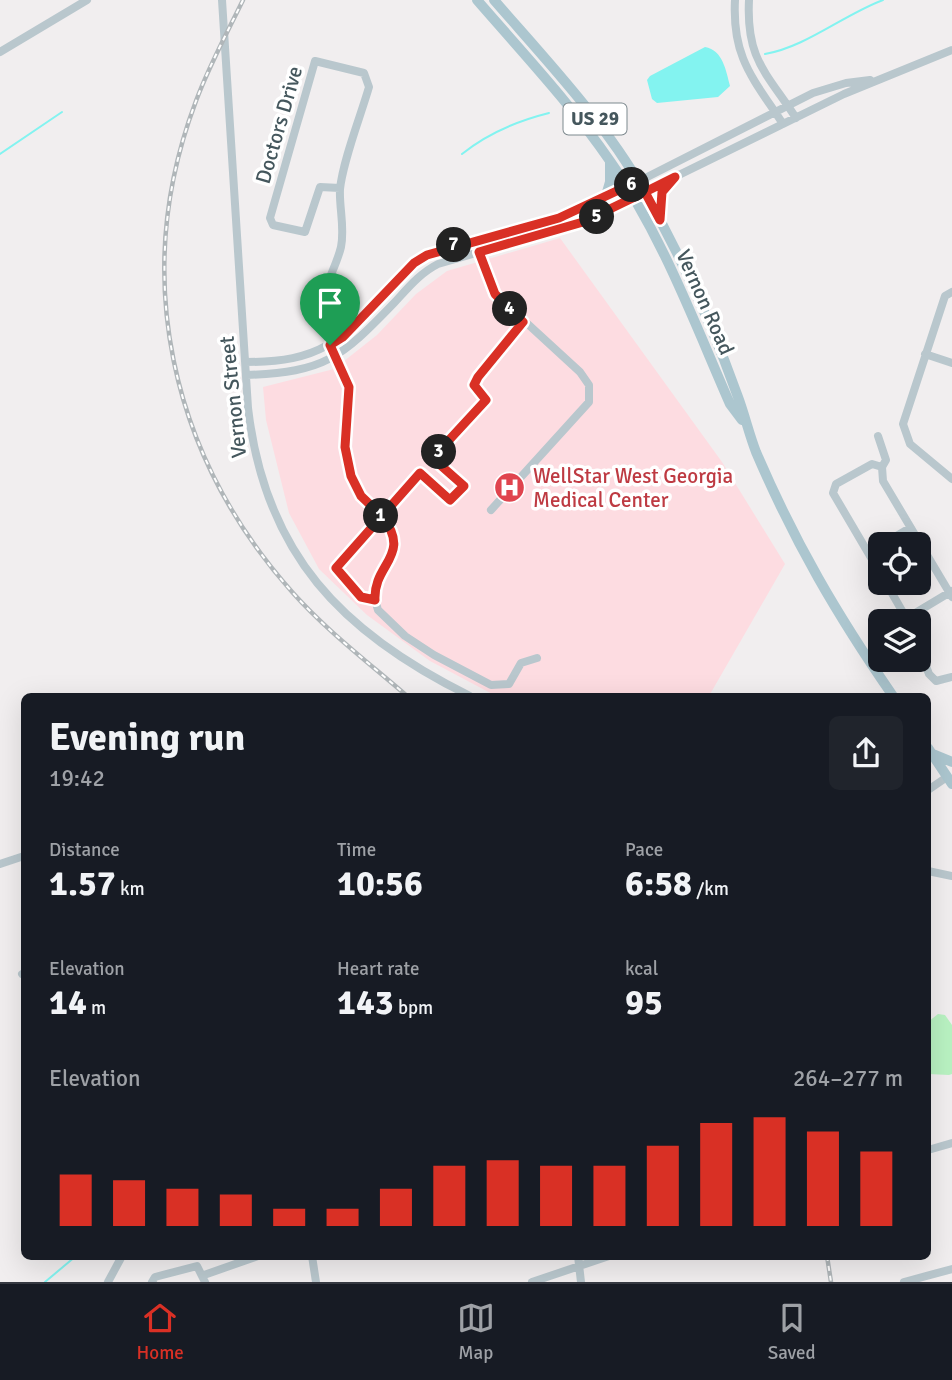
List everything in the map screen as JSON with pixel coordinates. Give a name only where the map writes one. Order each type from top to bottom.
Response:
[{"type":"main road","name":"Vernon Road","points":[[477,0],[610,161],[627,187],[673,274],[730,404],[743,421]]},
{"type":"main road","name":"Vernon Road","points":[[494,0],[589,111],[645,192],[730,377],[743,421],[783,512],[833,608],[890,693]]},
{"type":"main road","points":[[605,199],[610,182],[610,161]]},
{"type":"main road","points":[[660,220],[662,192],[675,177]]},
{"type":"main road","points":[[931,752],[952,762]]},
{"type":"main road","points":[[931,754],[949,780]]},
{"type":"street","points":[[0,52],[88,0]]},
{"type":"street","name":"Vernon Street","points":[[222,0],[252,437],[261,480],[277,521],[302,562],[333,602],[370,637],[414,668],[464,693]]},
{"type":"street","points":[[735,0],[734,33],[739,54],[783,124]]},
{"type":"street","points":[[749,0],[748,27],[752,48],[796,118]]},
{"type":"street","points":[[247,375],[300,372],[336,357],[360,339],[426,271],[445,261],[558,231],[633,199],[796,118],[952,50]]},
{"type":"street","name":"Doctors Drive","points":[[336,357],[330,345],[322,306],[342,238],[340,188],[369,87],[364,73],[315,61],[270,218],[273,225],[305,232],[320,187],[340,188]]},
{"type":"street","points":[[246,362],[295,360],[330,345],[356,325],[414,263],[434,251],[552,220],[605,199],[788,105],[833,86],[881,79]]},
{"type":"street","points":[[476,240],[495,294],[587,379],[589,402],[491,510]]},
{"type":"street","points":[[952,292],[945,296],[904,413],[904,434],[910,444],[952,479]]},
{"type":"street","points":[[375,600],[361,597],[336,568],[420,473],[450,500],[464,486],[438,463],[438,452],[486,400],[474,385],[523,322]]},
{"type":"street","points":[[925,354],[952,363]]},
{"type":"street","points":[[336,357],[348,380],[350,393],[345,447],[351,476],[361,496],[382,516],[393,533],[394,548],[376,585],[375,600],[383,618],[405,636],[491,685],[509,684],[521,663],[537,658]]},
{"type":"street","points":[[878,436],[886,460],[882,467],[883,481],[951,593],[925,609]]},
{"type":"street","points":[[868,553],[833,493],[836,484],[872,464],[882,467]]},
{"type":"street","points":[[903,532],[910,528]]},
{"type":"street","points":[[928,672],[936,681],[952,677]]},
{"type":"street","points":[[931,789],[949,780]]},
{"type":"street","points":[[0,864],[21,857]]},
{"type":"street","points":[[931,872],[952,876]]},
{"type":"street","points":[[931,1149],[952,1143]]},
{"type":"street","points":[[108,1282],[120,1260]]},
{"type":"street","points":[[152,1282],[155,1277],[189,1266],[197,1266],[205,1279],[231,1260]]},
{"type":"street","points":[[313,1260],[316,1282]]},
{"type":"street","points":[[579,1260],[581,1282]]},
{"type":"street","points":[[531,1282],[597,1260]]},
{"type":"street","points":[[904,1282],[952,1269]]},
{"type":"shaded area","name":"WellStar West Georgia Medical Center","points":[[560,238],[722,462],[785,564],[711,693],[490,693],[430,661],[367,615],[319,569],[289,513],[266,420],[263,387],[334,369],[377,335],[416,294],[447,271]]},
{"type":"green space","points":[[938,1014],[945,1015],[952,1025],[952,1074],[931,1074],[931,1020]]},
{"type":"water","points":[[705,47],[720,57],[730,86],[718,97],[657,103],[652,99],[647,80],[650,76]]},
{"type":"waterway","points":[[765,54],[795,45],[883,0]]},
{"type":"waterway","points":[[0,154],[62,112]]},
{"type":"waterway","points":[[462,154],[503,129],[549,113]]},
{"type":"waterway","points":[[45,1282],[71,1260]]},
{"type":"railway","points":[[243,0],[201,88],[176,166],[166,232],[165,297],[174,360],[191,423],[217,482],[251,539],[306,607],[403,693]]},
{"type":"railway","points":[[828,1260],[831,1282]]},
{"type":"place","name":"WellStar West Georgia Medical Center","points":[[510,488]]},
{"type":"route","points":[[330,345],[348,380],[351,400],[345,447],[351,476],[361,496],[382,516],[336,568],[361,597],[375,600],[376,585],[394,548],[393,533],[382,516],[420,473],[450,500],[464,486],[438,463],[438,452],[486,400],[474,385],[523,322],[495,294],[479,252],[583,222],[645,192],[660,220],[659,204],[662,192],[675,177],[645,192],[638,181],[590,206],[559,218],[434,251],[414,263],[356,325],[330,345]]}]
